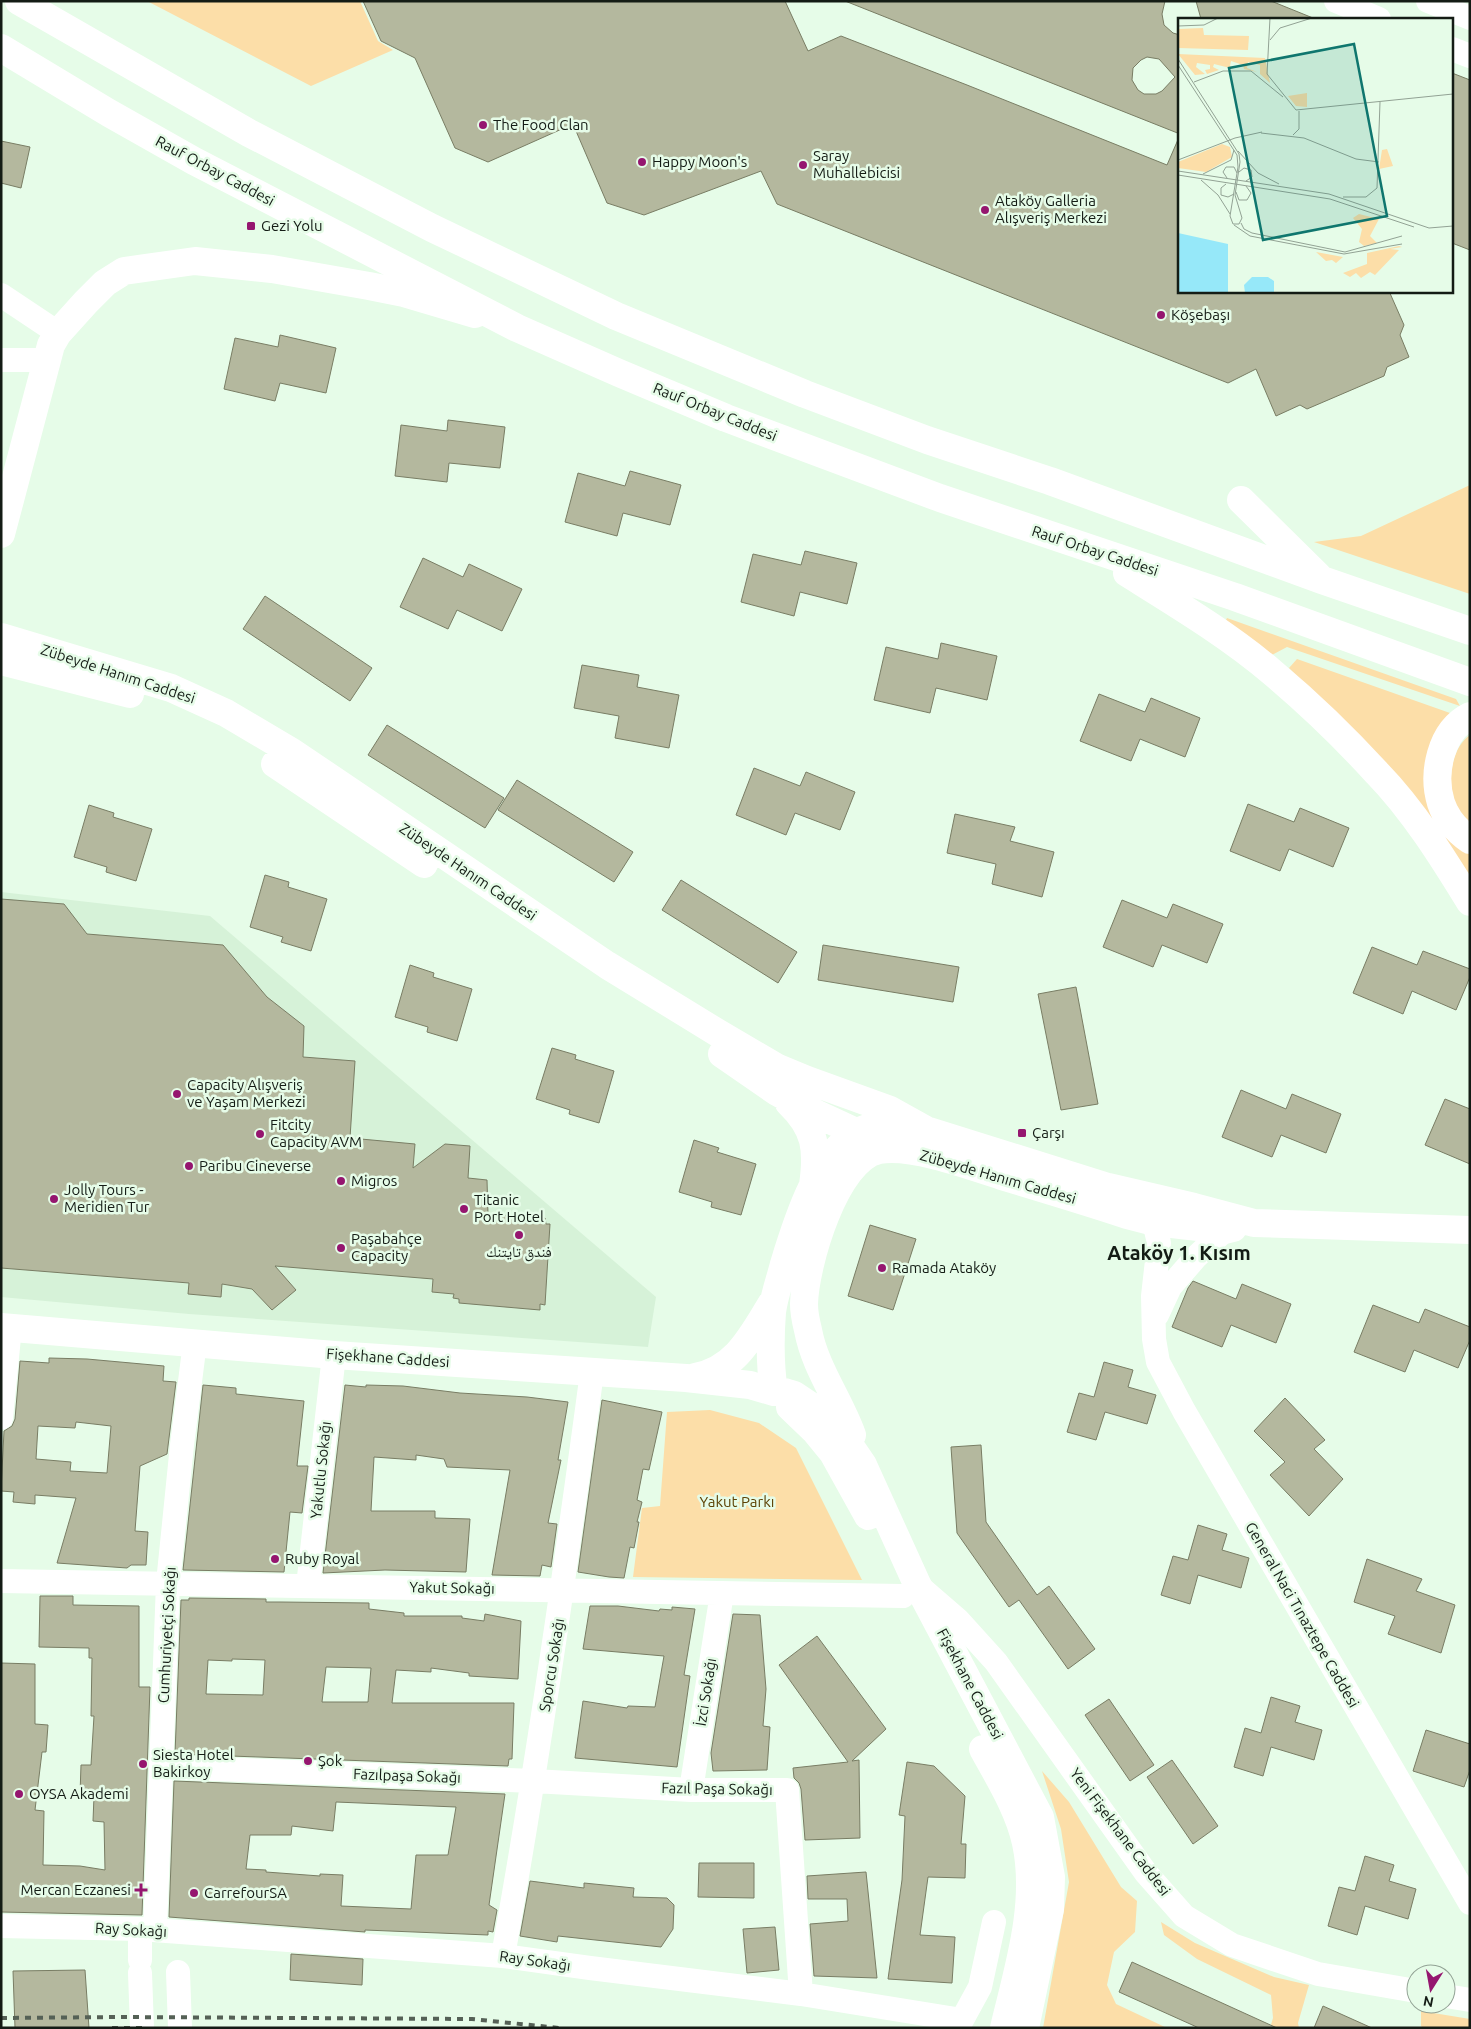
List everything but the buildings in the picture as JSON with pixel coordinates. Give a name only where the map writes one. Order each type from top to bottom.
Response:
[{"type":"main road","points":[[20,1],[249,133],[432,228],[616,316],[787,387],[918,437],[1050,481],[1322,580],[1470,631]]},
{"type":"main road","name":"Rauf Orbay Caddesi","points":[[1,48],[109,113],[194,161],[517,328],[619,374],[726,418],[940,498],[1235,597],[1470,682]]},
{"type":"main road","points":[[1,534],[46,360],[58,333],[105,283],[124,271],[195,261],[272,269],[404,293],[517,328]]},
{"type":"main road","points":[[1241,500],[1322,580]]},
{"type":"main road","points":[[1087,548],[1203,622],[1272,672],[1297,695],[1379,774],[1439,853],[1470,902]]},
{"type":"main road","name":"Zübeyde Hanım Caddesi","points":[[1,637],[112,679],[169,706],[222,720],[292,752],[607,965],[778,1068],[890,1110],[926,1130],[1129,1204],[1154,1222],[1225,1230],[1254,1223]]},
{"type":"main road","name":"Zübeyde Hanım Caddesi","points":[[1,661],[112,679]]},
{"type":"main road","points":[[1470,716],[1456,726],[1449,735],[1438,764],[1441,803],[1449,820],[1470,840]]},
{"type":"main road","name":"Zübeyde Hanım Caddesi","points":[[222,720],[388,841],[777,1092]]},
{"type":"main road","points":[[777,1092],[867,1142]]},
{"type":"main road","points":[[777,1092],[806,1121],[812,1134],[816,1148],[813,1187]]},
{"type":"main road","name":"Zübeyde Hanım Caddesi","points":[[863,1464],[848,1422],[812,1348],[804,1305],[808,1272],[816,1243],[832,1200],[841,1183],[854,1166],[876,1125],[905,1126],[926,1130]]},
{"type":"main road","name":"Zübeyde Hanım Caddesi","points":[[774,1392],[771,1358],[774,1299],[793,1235],[813,1187],[834,1153],[867,1142],[1129,1204],[1194,1207],[1254,1223],[1470,1230]]},
{"type":"main road","points":[[686,1378],[707,1375],[720,1369],[736,1356],[774,1299]]},
{"type":"main road","name":"Fişekhane Caddesi","points":[[6,1327],[334,1354],[686,1378],[750,1385],[774,1392],[794,1395],[833,1421],[863,1464],[910,1590]]},
{"type":"main road","points":[[746,1343],[771,1358],[801,1380],[833,1421]]},
{"type":"main road","name":"Fişekhane Caddesi","points":[[774,1392],[815,1431],[834,1453],[1040,1817],[1051,1877],[1050,1909],[1022,1996],[1025,2028]]},
{"type":"main road","points":[[1004,2028],[1022,1996]]},
{"type":"street","points":[[1336,1],[1376,18]]},
{"type":"street","points":[[1428,1],[1470,18]]},
{"type":"street","points":[[1454,50],[1470,56]]},
{"type":"street","points":[[1,295],[58,333]]},
{"type":"street","points":[[1,360],[46,360]]},
{"type":"street","name":"General Naci Tınaztepe Caddesi","points":[[1154,1222],[1160,1243],[1153,1296],[1154,1340],[1158,1362],[1184,1412],[1470,1903]]},
{"type":"street","points":[[1154,1321],[1170,1287],[1196,1257],[1225,1230]]},
{"type":"street","points":[[1,1418],[6,1327]]},
{"type":"street","name":"Cumhuriyetçi Sokağı","points":[[157,1930],[168,1584],[182,1445],[196,1342]]},
{"type":"street","name":"Yakutlu Sokağı","points":[[308,1586],[334,1354]]},
{"type":"street","name":"Sporcu Sokağı","points":[[504,1956],[534,1781],[563,1590],[592,1372]]},
{"type":"street","name":"Yakut Sokağı","points":[[1,1581],[722,1593],[910,1590]]},
{"type":"street","name":"Yeni Fişekhane Caddesi","points":[[910,1590],[958,1620],[996,1662],[1146,1873],[1184,1916],[1232,1945],[1318,1974],[1406,1989]]},
{"type":"street","name":"İzci Sokağı","points":[[691,1790],[722,1593]]},
{"type":"street","name":"Fazılpaşa Sokağı","points":[[161,1768],[534,1781]]},
{"type":"street","name":"Fazıl Paşa Sokağı","points":[[534,1781],[691,1790],[787,1790],[801,1994]]},
{"type":"street","name":"Ray Sokağı","points":[[1,1926],[157,1930],[504,1956],[801,1994],[962,2020],[980,1987],[994,1922]]},
{"type":"street","points":[[157,1930],[177,1965],[180,2028]]},
{"type":"street","points":[[142,2028],[140,1967],[157,1930]]},
{"type":"street","points":[[1456,1998],[1470,2000]]},
{"type":"shaded area","name":"Capacity Alışveriş ve Yaşam Merkezi","points":[[1,892],[210,916],[656,1297],[648,1347],[189,1314],[1,1297]]},
{"type":"green space","points":[[147,1],[360,1],[378,41],[393,50],[311,86]]},
{"type":"green space","points":[[1470,485],[1470,594],[1314,542],[1361,536]]},
{"type":"green space","points":[[1227,618],[1456,699],[1460,706],[1287,647],[1270,656],[1226,620]]},
{"type":"green space","points":[[1297,659],[1450,713],[1438,729],[1430,747],[1470,849],[1470,877],[1401,783],[1289,668]]},
{"type":"green space","points":[[1470,735],[1470,832],[1462,823],[1456,811],[1451,783],[1455,755],[1461,744]]},
{"type":"green space","name":"Yakut Parkı","points":[[710,1410],[759,1423],[796,1448],[862,1580],[633,1577],[642,1508],[660,1506],[667,1412]]},
{"type":"green space","points":[[1042,1771],[1069,1802],[1121,1887],[1137,1901],[1135,1932],[1114,1952],[1107,1985],[1116,2004],[1167,2028],[1043,2028],[1069,1882],[1061,1829]]},
{"type":"green space","points":[[1161,1922],[1195,1943],[1274,1977],[1309,1985],[1298,2023],[1299,2028],[1270,2028],[1273,2018],[1271,1995],[1197,1959],[1164,1935]]},
{"type":"green space","points":[[1421,2014],[1439,2014],[1470,2019],[1470,2028],[1423,2028],[1421,2026]]},
{"type":"railway","points":[[1,2018],[472,2019],[559,2028]]},
{"type":"railway","points":[[112,2028],[147,2028]]},
{"type":"place","name":"The Food Clan","points":[[483,125]]},
{"type":"place","name":"Happy Moon's","points":[[642,162]]},
{"type":"place","name":"Saray Muhallebicisi","points":[[803,165]]},
{"type":"place","name":"Ataköy Galleria Alışveriş Merkezi","points":[[985,210]]},
{"type":"place","name":"Gezi Yolu","points":[[251,226]]},
{"type":"place","name":"Köşebaşı","points":[[1161,315]]},
{"type":"place","name":"Capacity Alışveriş ve Yaşam Merkezi","points":[[177,1094]]},
{"type":"place","name":"Çarşı","points":[[1022,1133]]},
{"type":"place","name":"Fitcity Capacity AVM","points":[[260,1134]]},
{"type":"place","name":"Paribu Cineverse","points":[[189,1166]]},
{"type":"place","name":"Migros","points":[[341,1181]]},
{"type":"place","name":"Jolly Tours - Meridien Tur","points":[[54,1199]]},
{"type":"place","name":"Titanic Port Hotel","points":[[464,1209]]},
{"type":"place","name":"فندق تايتنك","points":[[519,1235]]},
{"type":"place","name":"Paşabahçe Capacity","points":[[341,1248]]},
{"type":"place","name":"Ramada Ataköy","points":[[882,1268]]},
{"type":"place","name":"Ruby Royal","points":[[275,1559]]},
{"type":"place","name":"Şok","points":[[308,1761]]},
{"type":"place","name":"Siesta Hotel Bakirkoy","points":[[143,1764]]},
{"type":"place","name":"OYSA Akademi","points":[[19,1794]]},
{"type":"place","name":"Mercan Eczanesi","points":[[141,1890]]},
{"type":"place","name":"CarrefourSA","points":[[194,1893]]},
{"type":"district","name":"Ataköy 1. Kısım","points":[[1179,1253]]}]
